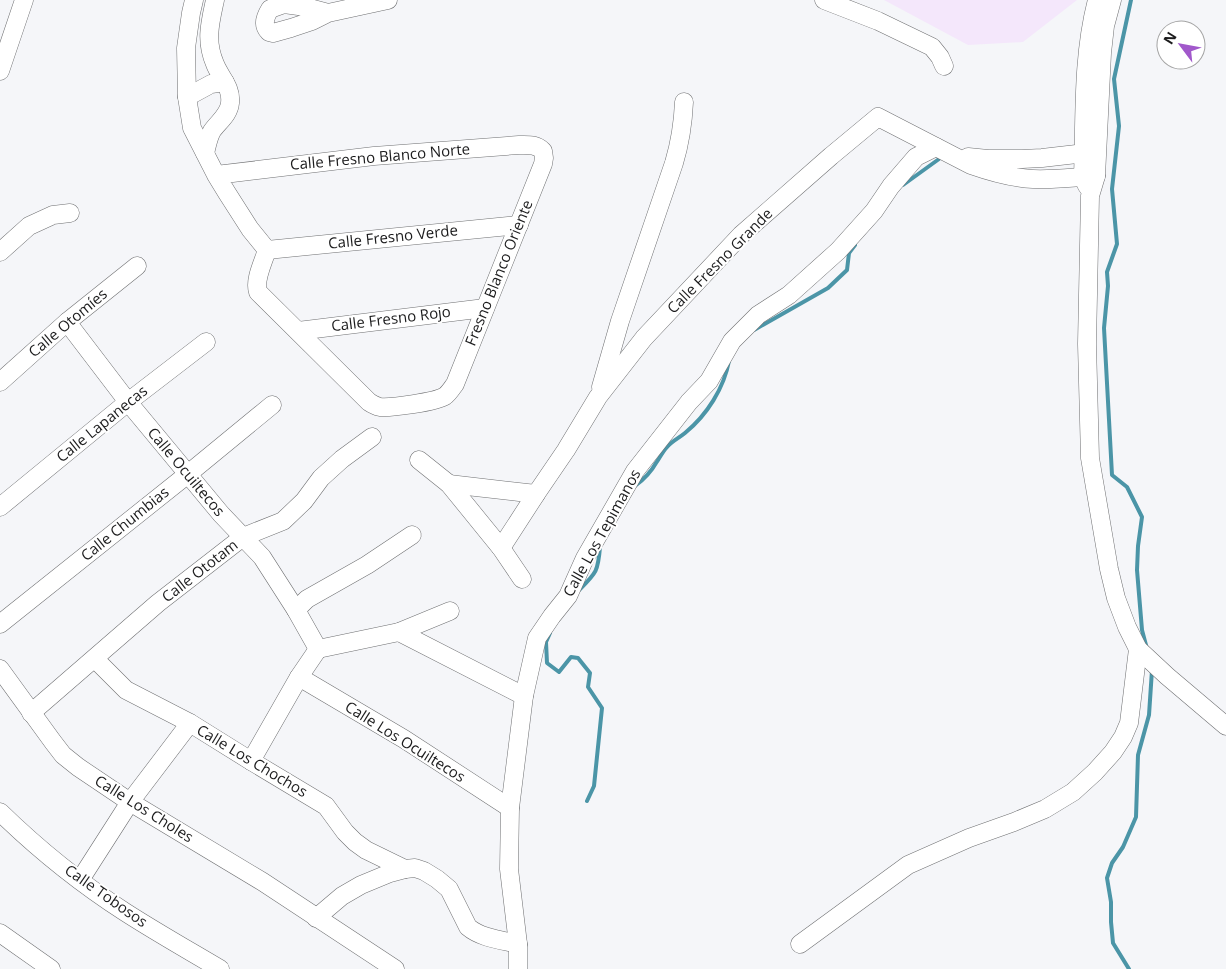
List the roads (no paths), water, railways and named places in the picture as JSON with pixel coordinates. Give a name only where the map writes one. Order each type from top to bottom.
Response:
[{"type":"street","points":[[0,71],[24,0]]},
{"type":"street","points":[[194,0],[186,48],[187,97],[192,128],[216,175],[250,229],[267,250],[257,279],[256,286],[258,292],[298,331]]},
{"type":"street","points":[[204,153],[212,132],[230,108],[228,88],[215,65],[209,47],[209,31],[215,0]]},
{"type":"street","points":[[328,13],[388,0]]},
{"type":"street","points":[[824,0],[878,21],[932,47],[944,66]]},
{"type":"street","points":[[1091,152],[1086,73],[1091,23],[1097,0]]},
{"type":"street","points":[[1112,0],[1105,26],[1091,152],[1087,344],[1090,458],[1109,569],[1116,598],[1138,649],[1226,726]]},
{"type":"street","points":[[187,97],[211,84],[225,82]]},
{"type":"street","name":"Calle Fresno Grande","points":[[598,397],[620,321],[674,164],[683,122],[684,102]]},
{"type":"street","points":[[190,117],[199,119],[227,113]]},
{"type":"street","name":"Calle Fresno Grande","points":[[501,548],[566,450],[598,397],[644,338],[741,235],[878,117],[936,147]]},
{"type":"street","name":"Calle Fresno Blanco Norte","points":[[216,175],[374,156],[532,144],[543,151]]},
{"type":"street","points":[[936,147],[971,165],[1006,176],[1033,179],[1090,177]]},
{"type":"street","name":"Calle Los Tepimanos","points":[[518,969],[518,944],[509,869],[510,808],[524,696],[537,638],[568,596],[585,558],[636,471],[689,402],[709,381],[732,341],[758,315],[789,295],[838,251],[874,211],[891,186],[916,157],[936,147]]},
{"type":"street","name":"Fresno Blanco Oriente","points":[[298,331],[369,402],[376,406],[416,403],[444,396],[455,384],[543,164],[543,151]]},
{"type":"street","points":[[957,157],[1022,159],[1091,152]]},
{"type":"street","points":[[0,252],[29,226],[53,215],[70,212]]},
{"type":"street","name":"Calle Fresno Verde","points":[[267,250],[519,225]]},
{"type":"street","name":"Calle Otomíes","points":[[0,382],[67,322],[138,266]]},
{"type":"street","name":"Calle Fresno Rojo","points":[[298,331],[485,308]]},
{"type":"street","points":[[620,321],[644,338]]},
{"type":"street","name":"Calle Ocuiltecos","points":[[67,322],[128,402],[221,514],[262,558],[318,648]]},
{"type":"street","name":"Calle Lapanecas","points":[[0,507],[128,402],[206,342]]},
{"type":"street","name":"Calle Chumbias","points":[[0,624],[272,405]]},
{"type":"street","name":"Calle Ototam","points":[[31,713],[158,603],[243,537],[283,521],[304,501],[321,478],[342,459],[372,437]]},
{"type":"street","points":[[419,460],[449,484],[501,548],[522,579]]},
{"type":"street","points":[[449,484],[536,494]]},
{"type":"street","points":[[296,610],[307,599],[367,565],[412,535]]},
{"type":"street","points":[[251,761],[299,677],[318,648],[399,632],[450,611]]},
{"type":"street","points":[[399,632],[524,696]]},
{"type":"street","points":[[800,944],[908,865],[969,838],[1045,809],[1073,792],[1114,752],[1123,737],[1129,723],[1138,649]]},
{"type":"street","name":"Calle Los Chochos","points":[[94,659],[126,690],[190,723],[326,806],[354,842],[405,869]]},
{"type":"street","name":"Calle Los Choles","points":[[0,669],[63,755],[78,767],[130,802],[262,882],[395,969]]},
{"type":"street","name":"Calle Los Ocuiltecos","points":[[299,677],[404,739],[510,808]]},
{"type":"street","points":[[80,880],[130,802],[190,723]]},
{"type":"street","name":"Calle Tobosos","points":[[0,812],[24,836],[80,880],[124,911],[220,969]]},
{"type":"street","points":[[316,918],[342,896],[360,885],[390,873],[415,868],[437,879],[449,889],[468,927],[473,931],[518,944]]},
{"type":"street","points":[[0,933],[51,969]]},
{"type":"waterway","points":[[1131,0],[1114,79],[1119,126],[1112,189],[1117,244],[1107,272],[1108,286],[1104,328],[1112,475],[1127,487],[1142,517],[1137,570],[1142,630],[1147,649]]},
{"type":"waterway","points":[[903,185],[939,159]]},
{"type":"waterway","points":[[754,330],[828,288],[847,270],[849,253],[855,245]]},
{"type":"waterway","points":[[635,486],[649,473],[669,445],[693,426],[707,409],[719,391],[729,361]]},
{"type":"waterway","points":[[579,590],[595,572],[600,547]]},
{"type":"waterway","points":[[550,633],[546,642],[547,663],[559,672],[571,657],[578,658],[590,673],[588,687],[602,708],[594,786],[587,801]]},
{"type":"waterway","points":[[1129,969],[1113,943],[1111,902],[1107,878],[1112,863],[1123,847],[1136,817],[1138,755],[1149,715],[1152,670]]}]
